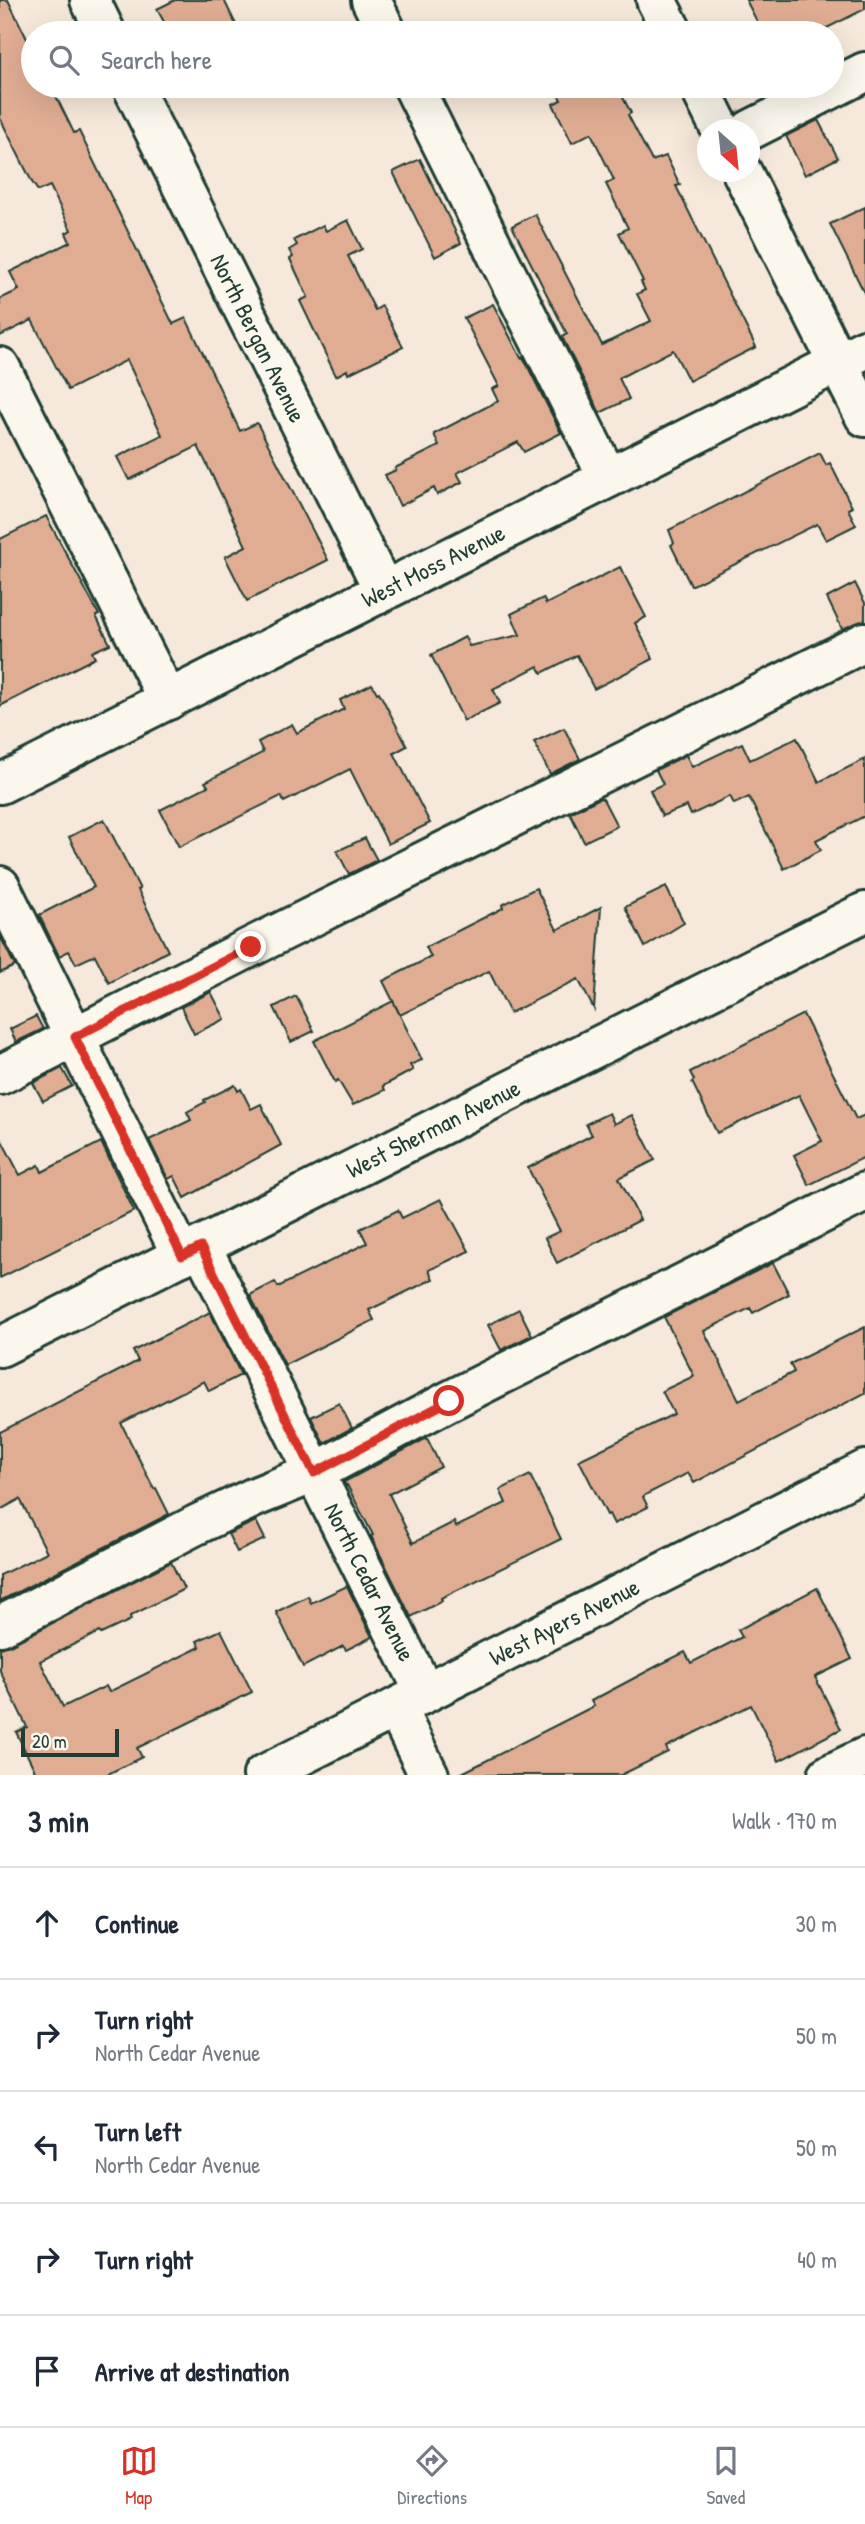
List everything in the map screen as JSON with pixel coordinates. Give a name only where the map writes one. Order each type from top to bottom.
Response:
[{"type":"street","points":[[90,0],[100,21]]},
{"type":"street","points":[[371,0],[381,21]]},
{"type":"street","points":[[656,0],[667,21]]},
{"type":"street","points":[[844,83],[865,72]]},
{"type":"street","name":"North Bergan Avenue","points":[[138,98],[384,591]]},
{"type":"street","points":[[419,98],[608,478]]},
{"type":"street","points":[[705,98],[716,119]]},
{"type":"street","points":[[760,125],[813,98]]},
{"type":"street","points":[[748,182],[852,356],[865,417]]},
{"type":"street","name":"West Moss Avenue","points":[[0,784],[852,356]]},
{"type":"street","points":[[0,367],[168,700]]},
{"type":"street","points":[[0,1075],[865,642]]},
{"type":"street","name":"North Cedar Avenue","points":[[0,886],[75,1037],[314,1473],[411,1700],[429,1775]]},
{"type":"street","name":"West Sherman Avenue","points":[[0,1347],[865,912]]},
{"type":"street","points":[[0,1626],[196,1525],[314,1473],[449,1401],[865,1192]]},
{"type":"street","name":"West Ayers Avenue","points":[[262,1775],[865,1470]]},
{"type":"street","points":[[828,1775],[865,1757]]},
{"type":"building","points":[[0,0],[8,0],[21,27],[21,98],[57,98],[74,133],[79,131],[173,324],[186,318],[240,431],[257,423],[328,560],[247,601],[225,557],[246,546],[198,446],[129,480],[117,457],[162,435],[127,360],[68,390],[32,320],[0,336],[0,299],[19,290],[10,272],[70,242],[66,233],[71,230],[50,186],[38,191],[32,182],[0,118]]},
{"type":"building","points":[[175,0],[224,0],[234,21],[164,21],[157,9]]},
{"type":"building","points":[[746,0],[865,0],[865,9],[841,21],[757,21]]},
{"type":"building","points":[[560,98],[623,98],[631,113],[628,115],[652,161],[666,156],[680,185],[676,186],[756,347],[689,381],[673,350],[619,378],[629,399],[600,413],[562,337],[567,334],[512,226],[535,214],[602,345],[651,321],[637,294],[645,290],[641,282],[643,281],[619,233],[628,228],[606,184],[614,180],[591,133],[572,143],[553,104],[561,100]]},
{"type":"building","points":[[818,120],[838,158],[805,175],[786,136]]},
{"type":"building","points":[[420,159],[461,243],[435,257],[393,172]]},
{"type":"building","points":[[865,207],[865,294],[830,224]]},
{"type":"building","points":[[348,220],[362,249],[348,256],[375,310],[382,306],[403,347],[348,374],[347,370],[336,376],[300,301],[308,297],[290,259],[293,257],[289,250],[297,245],[294,240],[323,225],[326,231]]},
{"type":"building","points":[[493,304],[561,433],[524,452],[518,442],[457,473],[462,482],[437,495],[434,488],[400,506],[385,475],[439,446],[434,434],[498,401],[492,389],[499,386],[464,318]]},
{"type":"building","points":[[820,453],[826,465],[830,463],[852,507],[848,509],[856,525],[826,540],[817,524],[691,586],[671,545],[674,543],[669,530]]},
{"type":"building","points":[[46,516],[99,615],[96,616],[110,644],[92,652],[95,658],[0,706],[0,539]]},
{"type":"building","points":[[620,567],[646,617],[635,623],[653,659],[594,689],[577,655],[542,673],[538,666],[493,689],[500,703],[464,721],[431,655],[465,637],[469,646],[520,635],[511,614],[543,598],[546,604]]},
{"type":"building","points":[[855,583],[865,603],[865,620],[842,629],[827,598]]},
{"type":"building","points":[[372,684],[377,693],[379,692],[407,746],[394,753],[430,823],[388,844],[350,769],[284,802],[281,796],[179,847],[160,810],[208,786],[205,782],[263,752],[258,742],[292,724],[297,733],[344,709],[340,700]]},
{"type":"building","points":[[564,728],[580,759],[550,774],[534,742]]},
{"type":"building","points":[[797,738],[819,782],[865,759],[865,816],[816,840],[821,850],[784,869],[749,797],[734,804],[730,796],[691,815],[687,806],[662,816],[650,790],[663,784],[656,770],[686,755],[692,767],[742,743],[750,760]]},
{"type":"building","points":[[600,798],[617,826],[584,842],[570,813]]},
{"type":"building","points":[[104,819],[168,951],[109,983],[95,955],[76,964],[69,951],[59,956],[39,915],[94,887],[69,837]]},
{"type":"building","points":[[365,838],[377,860],[349,874],[337,851]]},
{"type":"building","points":[[666,887],[684,923],[645,947],[625,907]]},
{"type":"building","points":[[536,888],[557,930],[601,907],[594,1009],[578,979],[510,1013],[489,971],[400,1015],[383,981],[431,957],[426,947]]},
{"type":"building","points":[[0,936],[15,966],[0,973]]},
{"type":"building","points":[[211,992],[225,1019],[194,1034],[181,1007]]},
{"type":"building","points":[[296,996],[314,1031],[291,1042],[274,1007]]},
{"type":"building","points":[[393,1001],[422,1060],[410,1065],[413,1070],[383,1086],[385,1090],[353,1105],[338,1080],[335,1082],[314,1041]]},
{"type":"building","points":[[803,1014],[856,1119],[865,1115],[865,1157],[809,1185],[794,1155],[822,1141],[799,1095],[717,1133],[692,1082],[694,1080],[690,1072]]},
{"type":"building","points":[[36,1016],[43,1029],[16,1042],[10,1029]]},
{"type":"building","points":[[62,1068],[72,1086],[43,1101],[33,1083]]},
{"type":"building","points":[[235,1085],[238,1091],[241,1089],[251,1109],[261,1104],[281,1145],[185,1198],[174,1176],[168,1179],[149,1140],[191,1120],[187,1112],[205,1102],[204,1100]]},
{"type":"building","points":[[609,1113],[614,1124],[632,1115],[655,1160],[619,1178],[640,1220],[557,1263],[545,1238],[560,1231],[528,1168],[592,1135],[586,1124]]},
{"type":"building","points":[[0,1137],[20,1175],[39,1165],[42,1172],[101,1142],[134,1211],[0,1278]]},
{"type":"building","points":[[441,1199],[469,1251],[429,1270],[433,1279],[369,1310],[374,1320],[285,1365],[250,1295],[275,1282],[278,1287],[367,1243],[360,1229],[398,1210],[402,1218]]},
{"type":"building","points":[[773,1263],[789,1294],[753,1313],[750,1308],[704,1331],[739,1400],[794,1372],[790,1364],[865,1327],[865,1393],[694,1483],[688,1473],[645,1495],[643,1497],[648,1507],[614,1524],[579,1460],[674,1414],[662,1391],[694,1376],[664,1317]]},
{"type":"building","points":[[519,1309],[532,1335],[501,1350],[488,1325]]},
{"type":"building","points":[[210,1312],[241,1375],[209,1391],[204,1381],[121,1423],[169,1514],[0,1601],[0,1575],[47,1552],[20,1499],[0,1510],[0,1432],[138,1361],[133,1351]]},
{"type":"building","points":[[339,1403],[352,1428],[324,1443],[311,1417]]},
{"type":"building","points":[[427,1438],[441,1467],[389,1494],[413,1543],[454,1522],[456,1527],[506,1503],[500,1490],[530,1475],[561,1539],[441,1598],[442,1601],[411,1617],[371,1536],[373,1535],[344,1482]]},
{"type":"building","points":[[256,1521],[265,1539],[237,1552],[228,1534]]},
{"type":"building","points":[[171,1562],[184,1589],[130,1616],[131,1620],[101,1634],[99,1632],[40,1661],[63,1707],[106,1686],[109,1692],[200,1647],[197,1641],[221,1630],[252,1692],[137,1748],[142,1757],[106,1775],[37,1775],[16,1732],[27,1727],[0,1671],[0,1648]]},
{"type":"building","points":[[347,1586],[372,1637],[346,1650],[343,1646],[303,1667],[276,1612],[308,1596],[311,1603]]},
{"type":"building","points":[[817,1588],[852,1659],[815,1677],[841,1729],[779,1761],[751,1705],[666,1747],[668,1752],[621,1775],[458,1775],[594,1706],[591,1701],[685,1652],[691,1663],[742,1637],[738,1630]]},
{"type":"route","points":[[251,947],[75,1037],[182,1256],[201,1247],[314,1473],[449,1401]]}]
